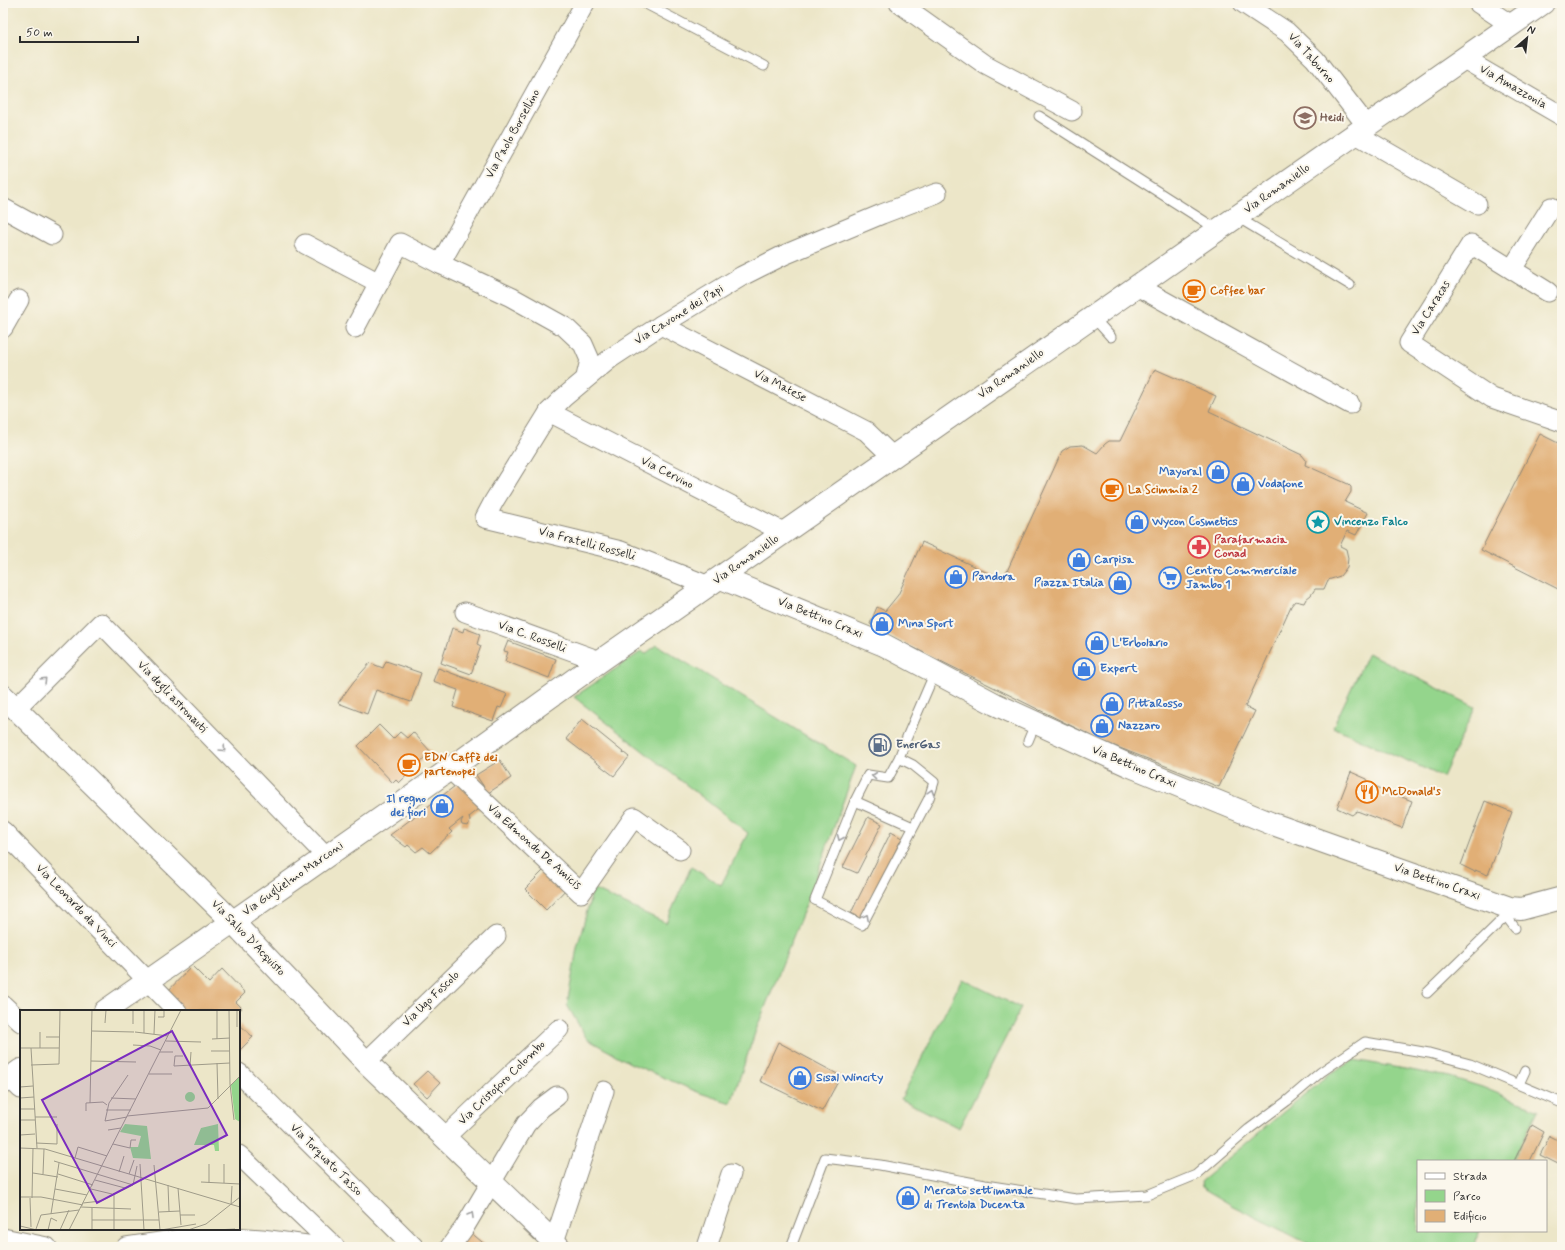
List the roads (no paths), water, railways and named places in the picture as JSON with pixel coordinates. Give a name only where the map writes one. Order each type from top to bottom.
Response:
[{"type":"street","name":"Via Paolo Borsellino","points":[[440,264],[585,3]]},
{"type":"street","points":[[899,3],[986,65],[1072,111]]},
{"type":"street","name":"Via Taburno","points":[[1243,3],[1287,32],[1314,58],[1361,130]]},
{"type":"street","points":[[1478,3],[1511,25]]},
{"type":"street","name":"Via Romaniello","points":[[480,747],[600,661],[1544,3]]},
{"type":"street","name":"Via Amazzonia","points":[[1464,59],[1562,116]]},
{"type":"street","points":[[1361,130],[1477,204]]},
{"type":"street","name":"Via Cavone dei Papi","points":[[485,518],[549,412],[586,377],[611,358],[661,324],[742,276],[784,255],[937,193]]},
{"type":"street","points":[[1512,269],[1551,207]]},
{"type":"street","points":[[3,208],[52,235]]},
{"type":"street","points":[[355,328],[400,243],[440,264],[511,297],[565,327],[583,344],[590,360],[586,377]]},
{"type":"street","points":[[305,244],[379,283]]},
{"type":"street","name":"Via Caracas","points":[[1548,292],[1471,244],[1409,343],[1492,398],[1562,422]]},
{"type":"street","points":[[1137,286],[1350,404]]},
{"type":"street","points":[[3,328],[19,300]]},
{"type":"street","name":"Via Matese","points":[[661,324],[866,431],[893,457]]},
{"type":"street","name":"Via Cervino","points":[[549,412],[785,533]]},
{"type":"street","name":"Via Fratelli Rosselli","points":[[485,518],[621,551],[695,582],[715,582]]},
{"type":"street","name":"Via Bettino Craxi","points":[[715,582],[884,645],[995,704],[1032,732],[1128,765],[1261,823],[1510,908],[1514,918],[1562,898]]},
{"type":"street","name":"Via C. Rosselli","points":[[465,612],[600,661]]},
{"type":"street","name":"Via degli astronauti","points":[[10,702],[101,623],[327,857]]},
{"type":"street","name":"Via Salvo D'Acquisto","points":[[10,702],[232,921],[366,1062],[445,1137],[554,1245]]},
{"type":"street","name":"Via Guglielmo Marconi","points":[[106,1010],[232,921],[327,857],[480,747]]},
{"type":"street","name":"Via Edmondo De Amicis","points":[[450,769],[581,893],[634,817],[680,850]]},
{"type":"street","name":"Via Leonardo da Vinci","points":[[3,831],[148,982]]},
{"type":"street","name":"Via Ugo Foscolo","points":[[366,1062],[496,936]]},
{"type":"street","points":[[148,982],[176,1010]]},
{"type":"street","points":[[3,1005],[20,1021]]},
{"type":"street","name":"Via Cristoforo Colombo","points":[[445,1137],[559,1029]]},
{"type":"street","name":"Via Torquato Tasso","points":[[240,1074],[414,1247]]},
{"type":"street","points":[[554,1245],[604,1092]]},
{"type":"street","points":[[450,1247],[464,1228],[526,1124],[541,1108],[557,1096]]},
{"type":"street","points":[[240,1155],[335,1247]]},
{"type":"street","points":[[707,1247],[731,1174]]},
{"type":"street","points":[[126,1247],[176,1234],[205,1241],[262,1239],[322,1247]]},
{"type":"street","points":[[3,1238],[48,1247]]},
{"type":"lane","points":[[644,3],[764,66]]},
{"type":"lane","points":[[1039,116],[1218,230]]},
{"type":"lane","points":[[1237,217],[1350,285]]},
{"type":"lane","points":[[1093,317],[1111,336]]},
{"type":"lane","points":[[899,758],[913,765],[934,782],[928,798],[862,925],[815,900],[855,802],[868,775],[888,778],[899,758],[935,672]]},
{"type":"lane","points":[[855,802],[913,827]]},
{"type":"lane","points":[[1427,993],[1514,918]]},
{"type":"lane","points":[[791,1247],[824,1158],[880,1165],[985,1185],[1076,1199],[1147,1195],[1196,1175],[1249,1129],[1287,1101],[1321,1072],[1365,1042],[1429,1053],[1470,1064],[1562,1102]]},
{"type":"lane","points":[[1519,1084],[1525,1071]]},
{"type":"place","name":"Heidi","points":[[1305,118]]},
{"type":"place","name":"Coffee bar","points":[[1194,291]]},
{"type":"place","name":"Mayoral","points":[[1218,472]]},
{"type":"place","name":"Vodafone","points":[[1243,484]]},
{"type":"place","name":"La Scimmia 2","points":[[1112,490]]},
{"type":"place","name":"Wycon Cosmetics","points":[[1137,522]]},
{"type":"place","name":"Vincenzo Falco","points":[[1318,522]]},
{"type":"place","name":"Parafarmacia Conad","points":[[1199,547]]},
{"type":"place","name":"Carpisa","points":[[1079,560]]},
{"type":"place","name":"Pandora","points":[[956,577]]},
{"type":"place","name":"Centro Commerciale Jambo 1","points":[[1170,578]]},
{"type":"place","name":"Piazza Italia","points":[[1120,583]]},
{"type":"place","name":"Mina Sport","points":[[882,624]]},
{"type":"place","name":"L'Erbolario","points":[[1097,643]]},
{"type":"place","name":"Expert","points":[[1084,669]]},
{"type":"place","name":"PittaRosso","points":[[1112,704]]},
{"type":"place","name":"Nazzaro","points":[[1102,726]]},
{"type":"place","name":"EnerGas","points":[[880,745]]},
{"type":"place","name":"EDN Caffè dei partenopei","points":[[409,765]]},
{"type":"place","name":"McDonald's","points":[[1367,792]]},
{"type":"place","name":"Il regno dei fiori","points":[[442,806]]},
{"type":"place","name":"Sisal Wincity","points":[[800,1078]]},
{"type":"place","name":"Mercato settimanale di Trentola Ducenta","points":[[908,1198]]}]
